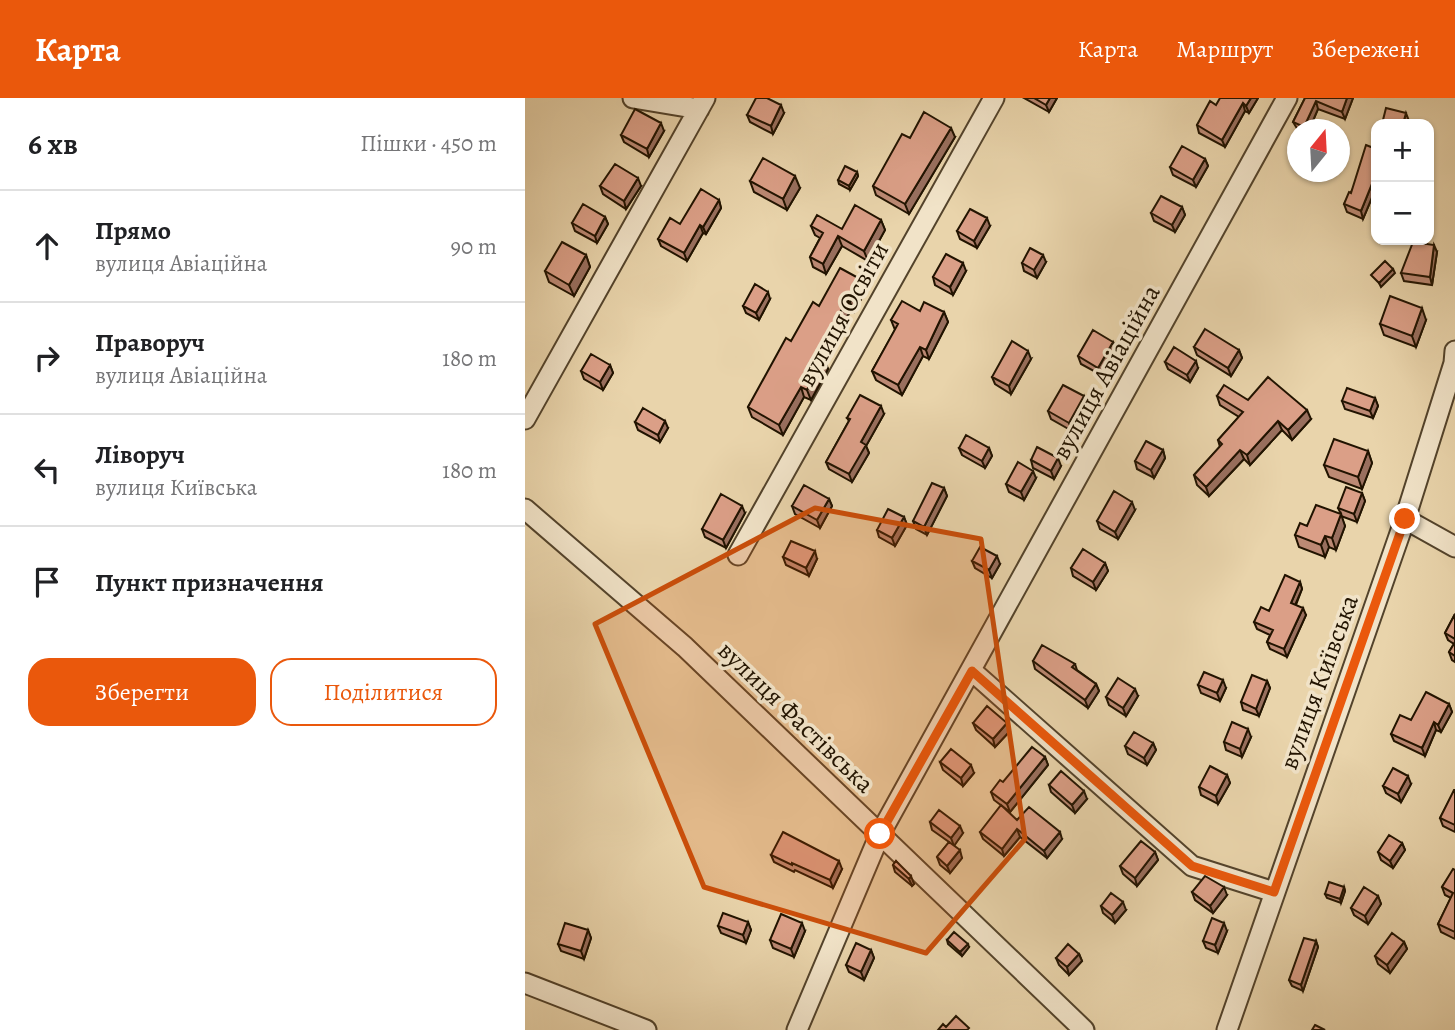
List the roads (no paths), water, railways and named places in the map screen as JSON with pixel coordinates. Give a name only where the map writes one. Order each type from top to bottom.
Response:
[{"type":"street","points":[[525,419],[702,103],[633,98]]},
{"type":"street","name":"вулиця Освіти","points":[[738,555],[994,98]]},
{"type":"street","name":"вулиця Авіаційна","points":[[797,1030],[880,834],[1287,98]]},
{"type":"street","name":"вулиця Київська","points":[[1227,1030],[1432,440],[1455,351]]},
{"type":"street","name":"вулиця Фастівська","points":[[525,509],[685,647],[1084,1030]]},
{"type":"street","points":[[1405,519],[1455,547]]},
{"type":"street","points":[[972,671],[1192,866],[1274,892]]},
{"type":"street","points":[[525,983],[646,1030]]}]
